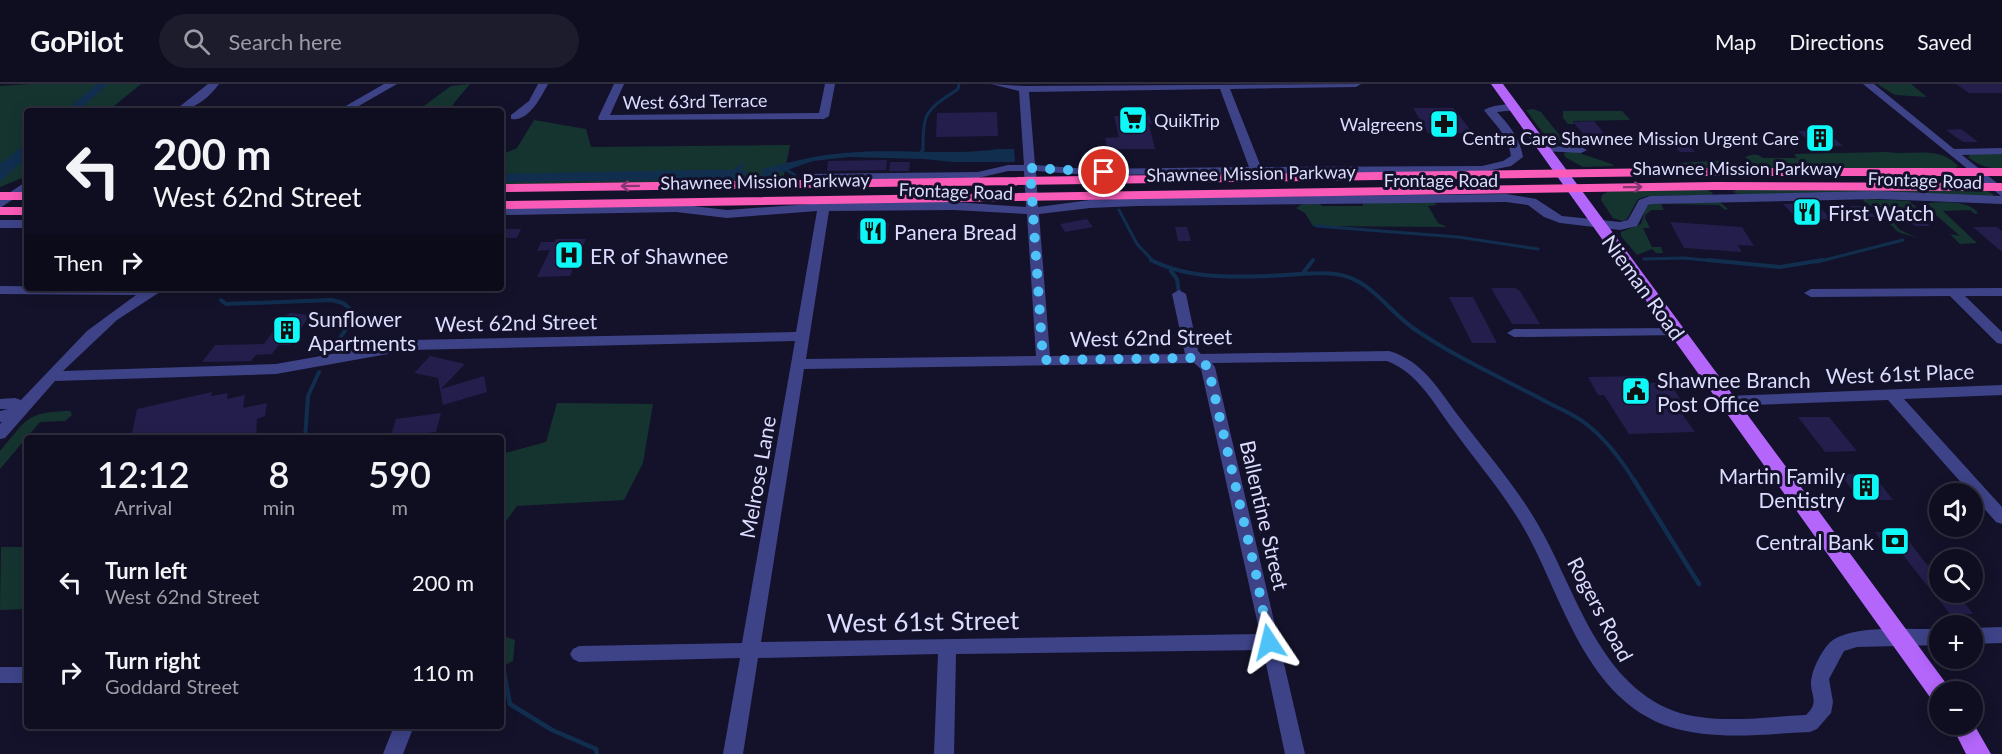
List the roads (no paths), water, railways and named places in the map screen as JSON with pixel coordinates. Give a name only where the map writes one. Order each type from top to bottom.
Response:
[{"type":"highway","name":"Shawnee Mission Parkway","points":[[504,188],[836,184],[1031,189],[2002,172]]},
{"type":"highway","points":[[779,184],[807,177]]},
{"type":"highway","name":"Shawnee Mission Parkway","points":[[1569,181],[2000,192]]},
{"type":"highway","points":[[653,203],[743,190],[751,184]]},
{"type":"highway","points":[[750,207],[759,195],[836,184]]},
{"type":"highway","name":"Shawnee Mission Parkway","points":[[504,205],[653,203],[750,207],[1031,189]]},
{"type":"highway","points":[[4,199],[24,196]]},
{"type":"highway","points":[[0,211],[24,211]]},
{"type":"main road","name":"Nieman Road","points":[[1497,84],[1931,681]]},
{"type":"street","points":[[184,108],[206,93],[214,84]]},
{"type":"street","points":[[348,108],[392,84]]},
{"type":"street","points":[[515,117],[533,103],[543,84]]},
{"type":"street","name":"West 63rd Terrace","points":[[619,84],[603,118],[824,116],[830,84]]},
{"type":"street","points":[[996,84],[1024,89],[1100,86],[1356,84]]},
{"type":"street","points":[[1868,84],[2000,192]]},
{"type":"street","points":[[1224,86],[1256,170]]},
{"type":"street","points":[[1024,89],[1043,360]]},
{"type":"street","name":"Frontage Road","points":[[504,211],[676,208],[713,213],[750,207],[954,206],[1031,189],[1088,172],[1497,167],[1514,160],[1516,148],[1506,128],[1488,110],[1515,107]]},
{"type":"street","points":[[1546,149],[1581,150]]},
{"type":"street","name":"Frontage Road","points":[[1952,152],[2002,151]]},
{"type":"street","name":"Frontage Road","points":[[807,177],[978,175],[1000,169],[1031,189],[1090,204],[1346,198],[1516,198],[1532,202],[1548,214],[1560,219],[1620,226],[1633,223],[1643,203],[1650,200],[2000,192]]},
{"type":"street","points":[[1715,186],[1726,198]]},
{"type":"street","points":[[4,199],[24,187]]},
{"type":"street","name":"Melrose Lane","points":[[733,754],[824,207]]},
{"type":"street","points":[[0,224],[24,224]]},
{"type":"street","points":[[0,290],[24,290]]},
{"type":"street","points":[[0,434],[104,321],[132,301],[152,291]]},
{"type":"street","points":[[1953,292],[2002,340]]},
{"type":"street","points":[[1811,293],[2002,292]]},
{"type":"street","name":"Ballentine Street","points":[[1179,294],[1191,352],[1208,367],[1295,754]]},
{"type":"street","points":[[1514,333],[1677,332]]},
{"type":"street","name":"West 62nd Street","points":[[53,376],[276,369],[410,345],[802,336]]},
{"type":"street","name":"West 62nd Street","points":[[797,364],[1375,356],[1398,359]]},
{"type":"street","name":"Rogers Road","points":[[1398,359],[1412,367],[1425,382],[1532,527],[1602,665],[1633,697],[1653,710],[1671,719],[1710,726],[1810,723],[1821,713],[1824,702],[1820,679],[1838,646],[1857,639],[1899,638]]},
{"type":"street","name":"West 61st Place","points":[[1727,400],[2002,390]]},
{"type":"street","points":[[1891,394],[2002,519]]},
{"type":"street","points":[[0,404],[15,403],[22,409]]},
{"type":"street","points":[[0,417],[22,409]]},
{"type":"street","points":[[1983,636],[2002,635]]},
{"type":"street","points":[[1899,638],[1929,637]]},
{"type":"street","name":"West 61st Street","points":[[579,654],[1269,642]]},
{"type":"street","points":[[945,754],[947,646]]},
{"type":"street","points":[[0,675],[24,675]]},
{"type":"street","points":[[393,754],[403,729]]},
{"type":"water","points":[[97,84],[108,84],[81,108],[69,108]]},
{"type":"water","points":[[24,145],[24,160],[0,182],[0,164]]},
{"type":"water","points":[[1014,149],[1015,162],[953,162],[849,157],[813,161],[761,179],[763,169],[835,154],[883,151],[961,152]]},
{"type":"water","points":[[746,170],[744,179],[504,182],[504,174]]},
{"type":"waterway","points":[[918,155],[923,150],[924,127],[929,113],[939,102],[958,89],[959,84]]},
{"type":"waterway","points":[[734,171],[743,165]]},
{"type":"waterway","points":[[783,168],[795,175]]},
{"type":"waterway","points":[[1119,210],[1137,244],[1153,261]]},
{"type":"waterway","points":[[1316,226],[1458,237],[1538,249]]},
{"type":"waterway","points":[[1817,262],[1903,240]]},
{"type":"waterway","points":[[1644,259],[1684,258],[1724,262]]},
{"type":"waterway","points":[[1303,273],[1313,260]]},
{"type":"waterway","points":[[1708,260],[1780,267],[1823,260]]},
{"type":"waterway","points":[[1153,261],[1167,267],[1200,275],[1252,276],[1324,273],[1348,277],[1359,282],[1378,296],[1404,321],[1428,338],[1585,423],[1613,450],[1635,482]]},
{"type":"waterway","points":[[1171,271],[1177,279],[1179,293]]},
{"type":"waterway","points":[[221,300],[226,304],[332,300],[343,303],[356,314],[332,350]]},
{"type":"waterway","points":[[305,435],[308,396],[319,372]]},
{"type":"waterway","points":[[1634,480],[1699,584]]},
{"type":"waterway","points":[[504,672],[510,704],[552,730],[596,749],[597,754]]},
{"type":"place","name":"QuikTrip","points":[[1133,120]]},
{"type":"place","name":"Walgreens","points":[[1444,124]]},
{"type":"place","name":"Centra Care Shawnee Mission Urgent Care","points":[[1820,138]]},
{"type":"place","name":"First Watch","points":[[1807,212]]},
{"type":"place","name":"Panera Bread","points":[[873,231]]},
{"type":"place","name":"ER of Shawnee","points":[[569,255]]},
{"type":"place","name":"Sunflower Apartments","points":[[287,330]]},
{"type":"place","name":"Shawnee Branch Post Office","points":[[1636,391]]},
{"type":"place","name":"Martin Family Dentistry","points":[[1866,487]]},
{"type":"place","name":"Central Bank","points":[[1895,541]]}]
